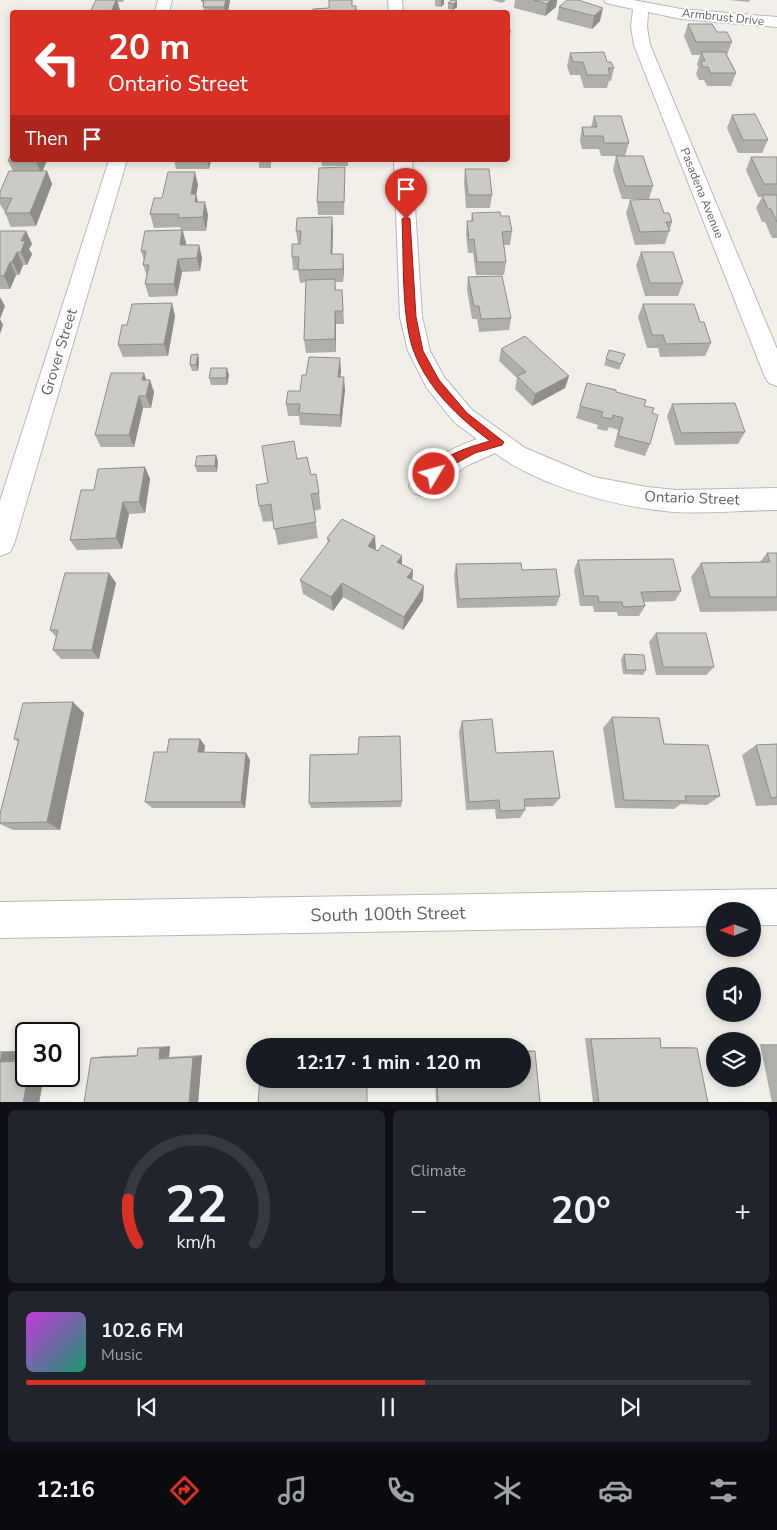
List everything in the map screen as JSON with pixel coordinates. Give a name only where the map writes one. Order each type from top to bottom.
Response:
[{"type":"street","name":"Armbrust Drive","points":[[611,0],[681,14],[777,22]]},
{"type":"street","name":"Pasadena Avenue","points":[[641,7],[639,27],[642,45],[777,377]]},
{"type":"street","name":"Grover Street","points":[[0,544],[117,162]]},
{"type":"street","name":"Ontario Street","points":[[403,162],[411,317],[419,351],[435,382],[463,416],[516,455],[567,478],[618,493],[676,501],[777,499]]},
{"type":"street","points":[[422,486],[447,463],[472,450],[499,442]]},
{"type":"street","name":"South 100th Street","points":[[0,920],[777,907]]},
{"type":"building","points":[[96,0],[116,0],[112,10],[91,10]]},
{"type":"building","points":[[202,0],[226,0],[224,7],[203,7],[204,1]]},
{"type":"building","points":[[329,0],[352,0],[352,6],[356,6],[356,10],[313,10],[329,8]]},
{"type":"building","points":[[451,0],[457,1],[454,4],[448,3]]},
{"type":"building","points":[[534,0],[551,0],[547,4]]},
{"type":"building","points":[[567,0],[578,0],[603,8],[594,16],[559,7]]},
{"type":"building","points":[[688,24],[712,24],[717,32],[727,32],[732,42],[696,42]]},
{"type":"building","points":[[604,52],[607,62],[611,62],[614,68],[608,68],[610,75],[587,75],[583,62],[573,62],[570,53]]},
{"type":"building","points":[[701,52],[725,52],[736,73],[711,73],[708,67],[703,67],[701,61],[705,61]]},
{"type":"building","points":[[755,114],[768,140],[743,140],[732,115]]},
{"type":"building","points":[[594,116],[621,116],[629,143],[604,143],[603,136],[584,136],[582,127],[597,127]]},
{"type":"building","points":[[616,156],[643,156],[653,186],[625,186]]},
{"type":"building","points":[[751,157],[777,157],[777,184],[764,184]]},
{"type":"building","points":[[345,167],[344,202],[317,202],[319,168]]},
{"type":"building","points":[[465,169],[489,169],[492,195],[468,195]]},
{"type":"building","points":[[9,171],[47,171],[30,213],[5,213],[12,198],[0,198],[0,192]]},
{"type":"building","points":[[168,172],[195,172],[191,194],[196,194],[195,202],[205,202],[203,217],[178,218],[179,214],[150,214],[154,198],[162,198]]},
{"type":"building","points":[[762,195],[777,195],[777,222],[771,209],[768,209]]},
{"type":"building","points":[[659,199],[664,213],[669,213],[672,222],[666,222],[670,231],[640,232],[630,200]]},
{"type":"building","points":[[500,212],[501,216],[509,216],[512,231],[502,232],[506,262],[477,262],[474,239],[469,240],[467,221],[473,221],[472,213]]},
{"type":"building","points":[[332,217],[331,254],[343,254],[343,269],[298,270],[299,257],[292,257],[292,244],[300,244],[301,231],[296,231],[297,218]]},
{"type":"building","points":[[182,230],[180,245],[199,245],[197,258],[178,259],[174,284],[145,284],[149,265],[143,265],[146,251],[141,251],[145,231]]},
{"type":"building","points":[[0,231],[26,231],[21,241],[25,241],[21,252],[17,252],[4,276],[0,276]]},
{"type":"building","points":[[641,252],[673,252],[683,283],[650,283]]},
{"type":"building","points":[[502,276],[511,318],[481,319],[479,306],[474,306],[468,277]]},
{"type":"building","points":[[335,279],[335,290],[342,290],[343,311],[335,311],[335,339],[304,340],[306,280]]},
{"type":"building","points":[[172,303],[164,344],[118,345],[122,325],[127,325],[132,304]]},
{"type":"building","points":[[643,304],[694,304],[700,322],[704,322],[711,343],[666,344],[663,335],[652,335]]},
{"type":"building","points":[[525,336],[569,376],[535,394],[517,376],[526,372],[501,349]]},
{"type":"building","points":[[609,350],[625,354],[621,364],[606,359]]},
{"type":"building","points":[[198,354],[196,365],[190,365],[191,355]]},
{"type":"building","points":[[309,357],[340,358],[338,377],[344,377],[340,415],[299,413],[300,404],[286,404],[288,391],[300,391],[302,375],[306,375]]},
{"type":"building","points":[[211,368],[227,368],[226,378],[209,378]]},
{"type":"building","points":[[111,373],[144,373],[142,380],[150,380],[146,396],[139,396],[129,435],[95,435]]},
{"type":"building","points":[[587,383],[646,400],[644,406],[654,408],[652,413],[658,415],[650,444],[618,436],[623,418],[613,415],[612,419],[601,417],[603,412],[580,406]]},
{"type":"building","points":[[735,403],[745,432],[681,433],[672,404]]},
{"type":"building","points":[[294,441],[297,459],[307,457],[311,475],[316,474],[319,493],[311,494],[316,522],[274,529],[271,504],[259,506],[256,485],[268,483],[262,446]]},
{"type":"building","points":[[216,455],[215,466],[195,466],[197,456]]},
{"type":"building","points":[[145,467],[139,502],[123,502],[116,538],[70,540],[81,490],[94,490],[98,469]]},
{"type":"building","points":[[342,519],[375,536],[368,546],[378,551],[382,545],[402,556],[397,562],[413,570],[407,577],[424,586],[404,617],[342,583],[331,597],[300,580],[330,540],[327,538]]},
{"type":"building","points":[[767,553],[777,553],[777,597],[710,597],[701,563],[770,562]]},
{"type":"building","points":[[673,559],[681,591],[641,592],[645,606],[623,607],[622,602],[599,602],[598,596],[584,596],[578,560]]},
{"type":"building","points":[[521,563],[522,570],[556,569],[560,596],[459,599],[456,564]]},
{"type":"building","points":[[65,573],[109,573],[92,650],[53,650],[58,630],[50,630]]},
{"type":"building","points":[[656,633],[706,633],[714,667],[663,667]]},
{"type":"building","points":[[624,654],[644,655],[646,670],[626,670]]},
{"type":"building","points":[[73,702],[47,822],[0,823],[0,814],[19,739],[14,739],[23,703]]},
{"type":"building","points":[[612,717],[659,718],[664,744],[708,745],[720,796],[685,796],[686,801],[624,800]]},
{"type":"building","points":[[492,719],[496,753],[553,751],[560,798],[524,799],[525,810],[500,811],[499,800],[469,802],[462,721]]},
{"type":"building","points":[[400,736],[402,801],[309,803],[310,755],[358,754],[359,737]]},
{"type":"building","points":[[169,739],[200,739],[198,752],[246,753],[241,802],[145,802],[154,752],[167,752]]},
{"type":"building","points":[[777,744],[777,797],[771,798],[756,745]]},
{"type":"building","points":[[660,1038],[661,1048],[697,1048],[708,1102],[599,1102],[591,1039]]},
{"type":"building","points":[[138,1048],[160,1048],[159,1059],[193,1057],[189,1102],[84,1102],[91,1058],[137,1056]]},
{"type":"building","points":[[531,1051],[535,1051],[540,1102],[438,1102],[437,1088],[531,1088]]},
{"type":"building","points":[[15,1061],[15,1087],[26,1087],[23,1102],[0,1102],[0,1062]]},
{"type":"building","points":[[259,1088],[367,1088],[367,1102],[258,1102]]},
{"type":"route","points":[[406,219],[411,317],[419,351],[435,382],[463,416],[499,442],[472,450],[447,463],[434,474]]}]
